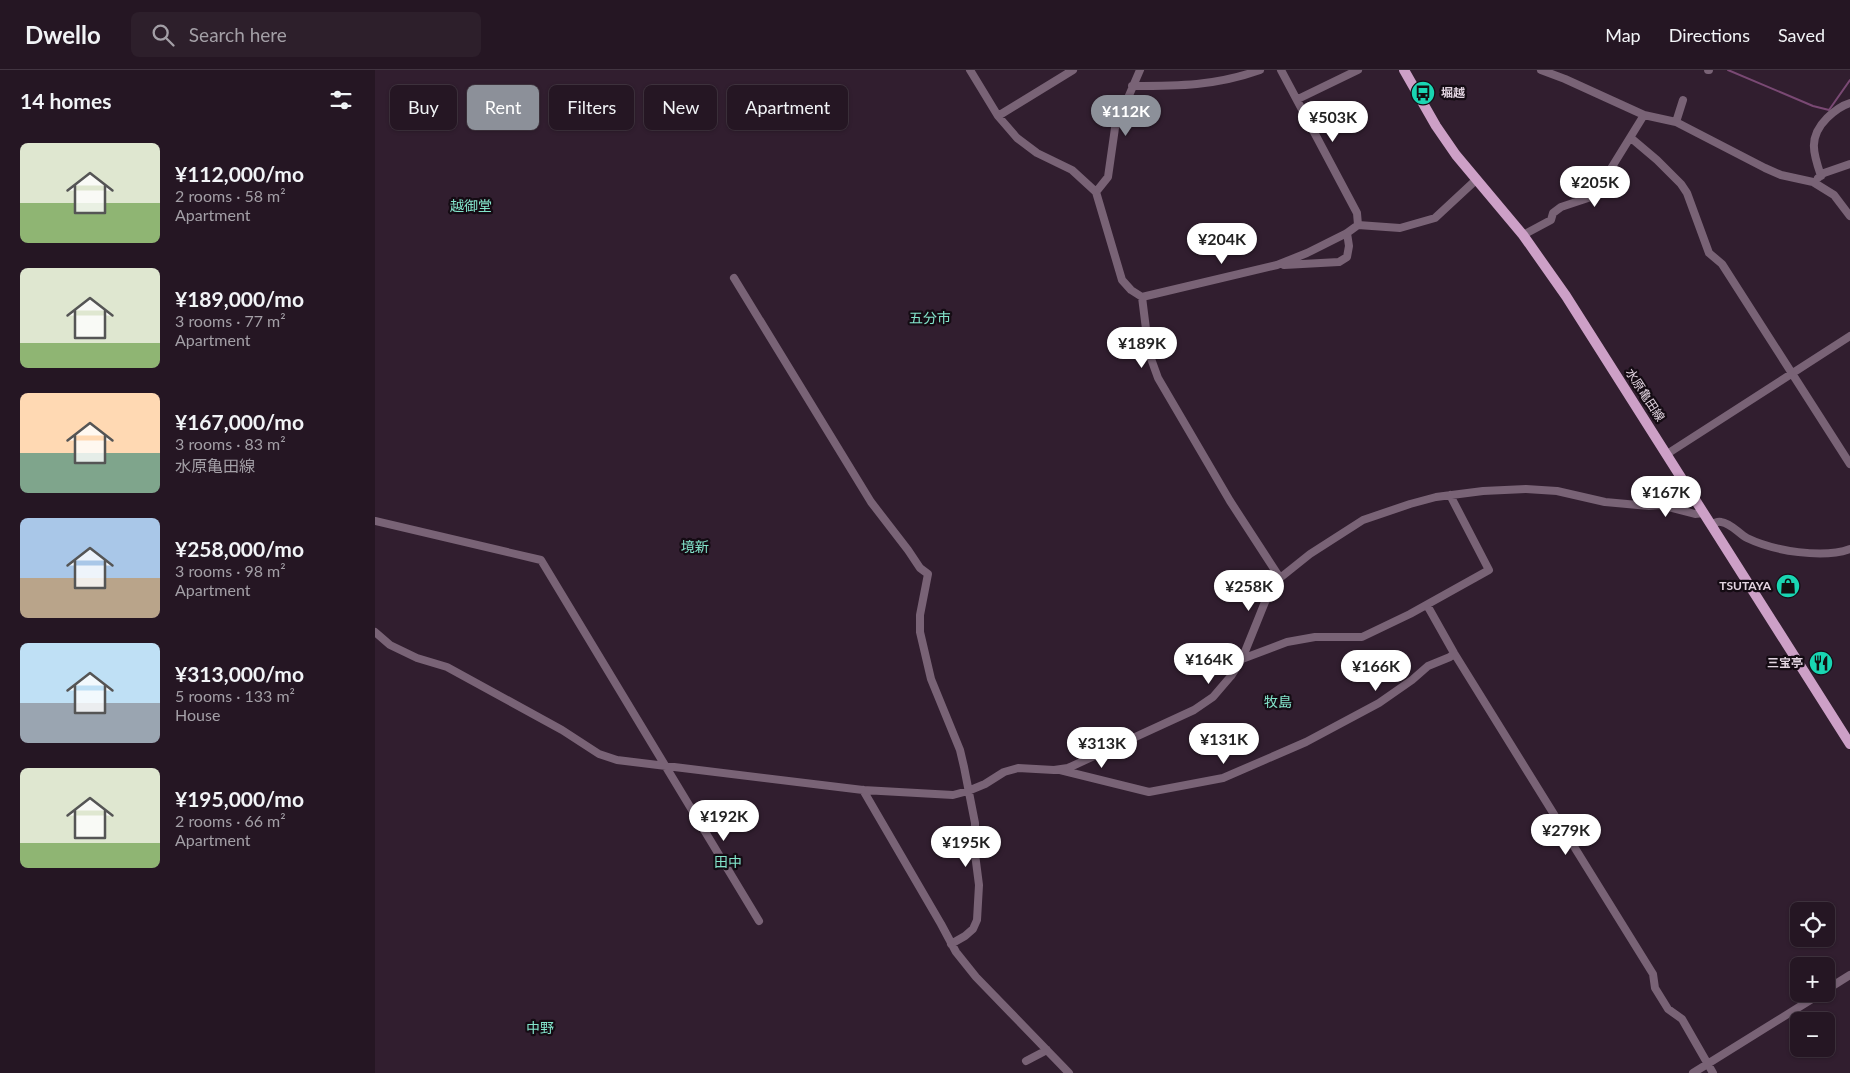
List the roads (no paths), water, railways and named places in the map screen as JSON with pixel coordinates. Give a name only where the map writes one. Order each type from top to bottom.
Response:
[{"type":"main road","name":"水原亀田線","points":[[1404,70],[1436,126],[1523,236],[1566,296],[1850,744]]},
{"type":"street","points":[[971,70],[998,116],[1017,138],[1037,152],[1072,170],[1096,192],[1122,280],[1131,290],[1142,297],[1277,265],[1307,253],[1359,225],[1400,228],[1435,218],[1477,179]]},
{"type":"street","points":[[998,116],[1073,70]]},
{"type":"street","points":[[1096,192],[1107,177],[1115,128],[1140,70]]},
{"type":"street","points":[[1133,86],[1201,85],[1221,82],[1260,70]]},
{"type":"street","points":[[1281,70],[1357,213],[1359,225]]},
{"type":"street","points":[[1297,99],[1358,70]]},
{"type":"street","points":[[1541,70],[1644,115],[1676,122],[1781,175],[1813,182],[1834,195],[1850,216]]},
{"type":"street","points":[[1676,122],[1683,100]]},
{"type":"street","points":[[1821,176],[1813,139],[1818,127],[1830,114],[1839,107],[1850,103]]},
{"type":"street","points":[[1523,236],[1551,220],[1553,213],[1561,207],[1594,196],[1644,115]]},
{"type":"street","points":[[1631,138],[1681,184],[1687,193],[1709,253],[1722,264],[1850,464]]},
{"type":"street","points":[[1813,182],[1832,169],[1850,164]]},
{"type":"street","points":[[1277,265],[1339,262],[1344,260],[1347,257],[1349,246],[1347,233]]},
{"type":"street","points":[[733,278],[871,502],[920,568],[928,574],[920,615],[920,632],[931,679],[960,750],[975,824],[975,854],[979,885],[977,920],[973,929],[951,944]]},
{"type":"street","points":[[1142,297],[1149,353],[1158,378],[1230,501],[1280,578]]},
{"type":"street","points":[[1667,454],[1850,336]]},
{"type":"street","points":[[1058,770],[1068,768],[1194,710],[1213,697],[1231,676],[1242,659],[1265,602],[1280,578],[1310,554],[1356,523],[1410,504],[1450,495],[1526,489],[1557,491],[1605,502],[1649,506],[1661,505],[1695,514],[1703,513]]},
{"type":"street","points":[[1242,659],[1287,642],[1315,638],[1362,637],[1427,605],[1489,570],[1450,495]]},
{"type":"street","points":[[375,521],[541,560],[759,921]]},
{"type":"street","points":[[1711,525],[1717,521],[1723,522],[1746,538],[1805,553],[1825,554],[1850,549]]},
{"type":"street","points":[[1427,605],[1653,974],[1655,988],[1668,1009],[1682,1019],[1713,1073]]},
{"type":"street","points":[[375,632],[390,645],[417,658],[447,668],[506,698],[599,754],[617,760],[863,790],[953,795],[969,791],[1004,772],[1018,768],[1058,770],[1149,792],[1223,778],[1306,742],[1379,703],[1412,680],[1428,666],[1455,653]]},
{"type":"street","points":[[863,790],[955,952],[976,977],[1069,1073]]},
{"type":"street","points":[[1835,984],[1850,975]]},
{"type":"street","points":[[1693,1073],[1808,1002]]},
{"type":"street","points":[[1027,1061],[1047,1050]]},
{"type":"waterway","points":[[1728,70],[1813,106],[1829,110],[1850,80]]},
{"type":"place","name":"堀越","points":[[1423,93]]},
{"type":"place","name":"TSUTAYA","points":[[1788,586]]},
{"type":"place","name":"三宝亭","points":[[1821,663]]},
{"type":"district","name":"越御堂","points":[[471,206]]},
{"type":"district","name":"五分市","points":[[930,318]]},
{"type":"district","name":"境新","points":[[695,547]]},
{"type":"district","name":"牧島","points":[[1278,702]]},
{"type":"district","name":"田中","points":[[728,862]]},
{"type":"district","name":"中野","points":[[540,1028]]}]
